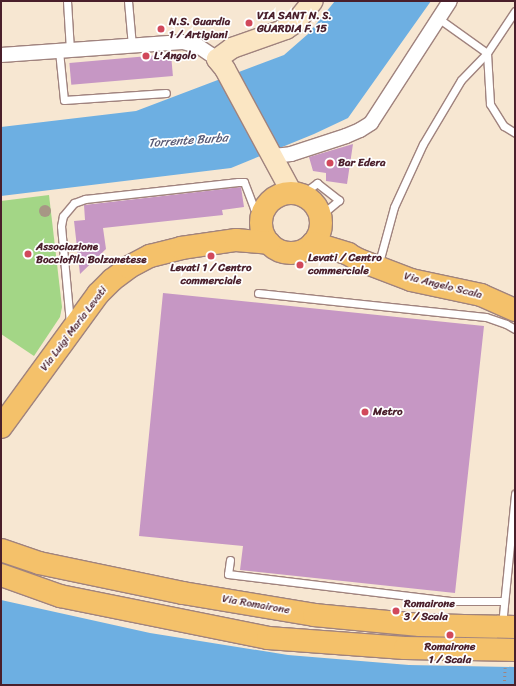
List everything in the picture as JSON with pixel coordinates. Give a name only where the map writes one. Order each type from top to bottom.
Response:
[{"type":"main road","points":[[262,212],[261,228],[269,244],[276,249],[286,252],[296,252],[305,249],[318,228],[313,203],[297,194],[273,156],[221,64],[232,48],[286,29],[295,23],[313,1]]},
{"type":"main road","points":[[236,240],[274,198],[282,194],[297,194]]},
{"type":"main road","name":"Via Angelo Scala","points":[[318,228],[348,254],[378,268],[411,280],[481,295],[515,310]]},
{"type":"main road","name":"Via Luigi Maria Levati","points":[[1,427],[98,294],[112,280],[129,267],[150,256],[165,252],[236,240],[269,244]]},
{"type":"main road","name":"Via Romairone","points":[[1,550],[39,562],[182,593],[314,615],[420,625],[509,627]]},
{"type":"main road","points":[[1,574],[60,596],[268,638],[405,648],[510,658]]},
{"type":"street","points":[[273,156],[291,154],[346,136],[371,123],[450,1]]},
{"type":"street","points":[[1,55],[183,42],[198,46],[221,64]]},
{"type":"lane","points":[[67,1],[64,100],[166,93]]},
{"type":"lane","points":[[128,1],[132,46]]},
{"type":"lane","points":[[378,268],[394,207],[423,144],[461,80],[487,53],[515,11]]},
{"type":"lane","points":[[438,18],[487,53]]},
{"type":"lane","points":[[487,53],[490,104],[504,126],[515,133]]},
{"type":"lane","points":[[71,332],[61,226],[63,216],[74,203],[85,199],[244,182],[254,208],[262,212]]},
{"type":"lane","points":[[258,292],[486,317],[515,329]]},
{"type":"lane","points":[[509,627],[504,601],[515,494]]},
{"type":"lane","points":[[230,560],[228,574],[452,602],[504,601]]},
{"type":"path","points":[[504,685],[510,658]]},
{"type":"green space","name":"Associazione Bocciofila Bolzanetese","points":[[49,195],[62,307],[60,317],[34,356],[1,334],[1,201]]},
{"type":"water","name":"Torrente Burba","points":[[335,1],[431,1],[348,118],[314,134],[231,168],[1,196],[1,127],[136,111],[284,55],[308,34]]},
{"type":"water","points":[[1,600],[150,633],[288,655],[409,665],[515,667],[515,685],[1,685]]},
{"type":"building","points":[[171,54],[173,76],[71,85],[69,63]]},
{"type":"building","name":"Bar Edera","points":[[353,144],[347,184],[326,181],[326,173],[313,171],[309,157]]},
{"type":"building","points":[[241,187],[244,207],[222,210],[223,215],[103,228],[106,249],[80,274],[74,221],[85,220],[84,205]]},
{"type":"building","name":"Metro","points":[[163,293],[484,326],[455,593],[240,570],[243,546],[139,536]]},
{"type":"place","name":"VIA SANT N. S. GUARDIA F. 15","points":[[249,23]]},
{"type":"place","name":"N.S. Guardia 1 / Artigiani","points":[[161,29]]},
{"type":"place","name":"L'Angolo","points":[[146,56]]},
{"type":"place","name":"Bar Edera","points":[[330,163]]},
{"type":"place","name":"Associazione Bocciofila Bolzanetese","points":[[28,254]]},
{"type":"place","name":"Levati 1 / Centro commerciale","points":[[211,256]]},
{"type":"place","name":"Levati / Centro commerciale","points":[[300,265]]},
{"type":"place","name":"Metro","points":[[365,412]]},
{"type":"place","name":"Romairone 3 / Scala","points":[[396,611]]},
{"type":"place","name":"Romairone 1 / Scala","points":[[450,635]]}]
